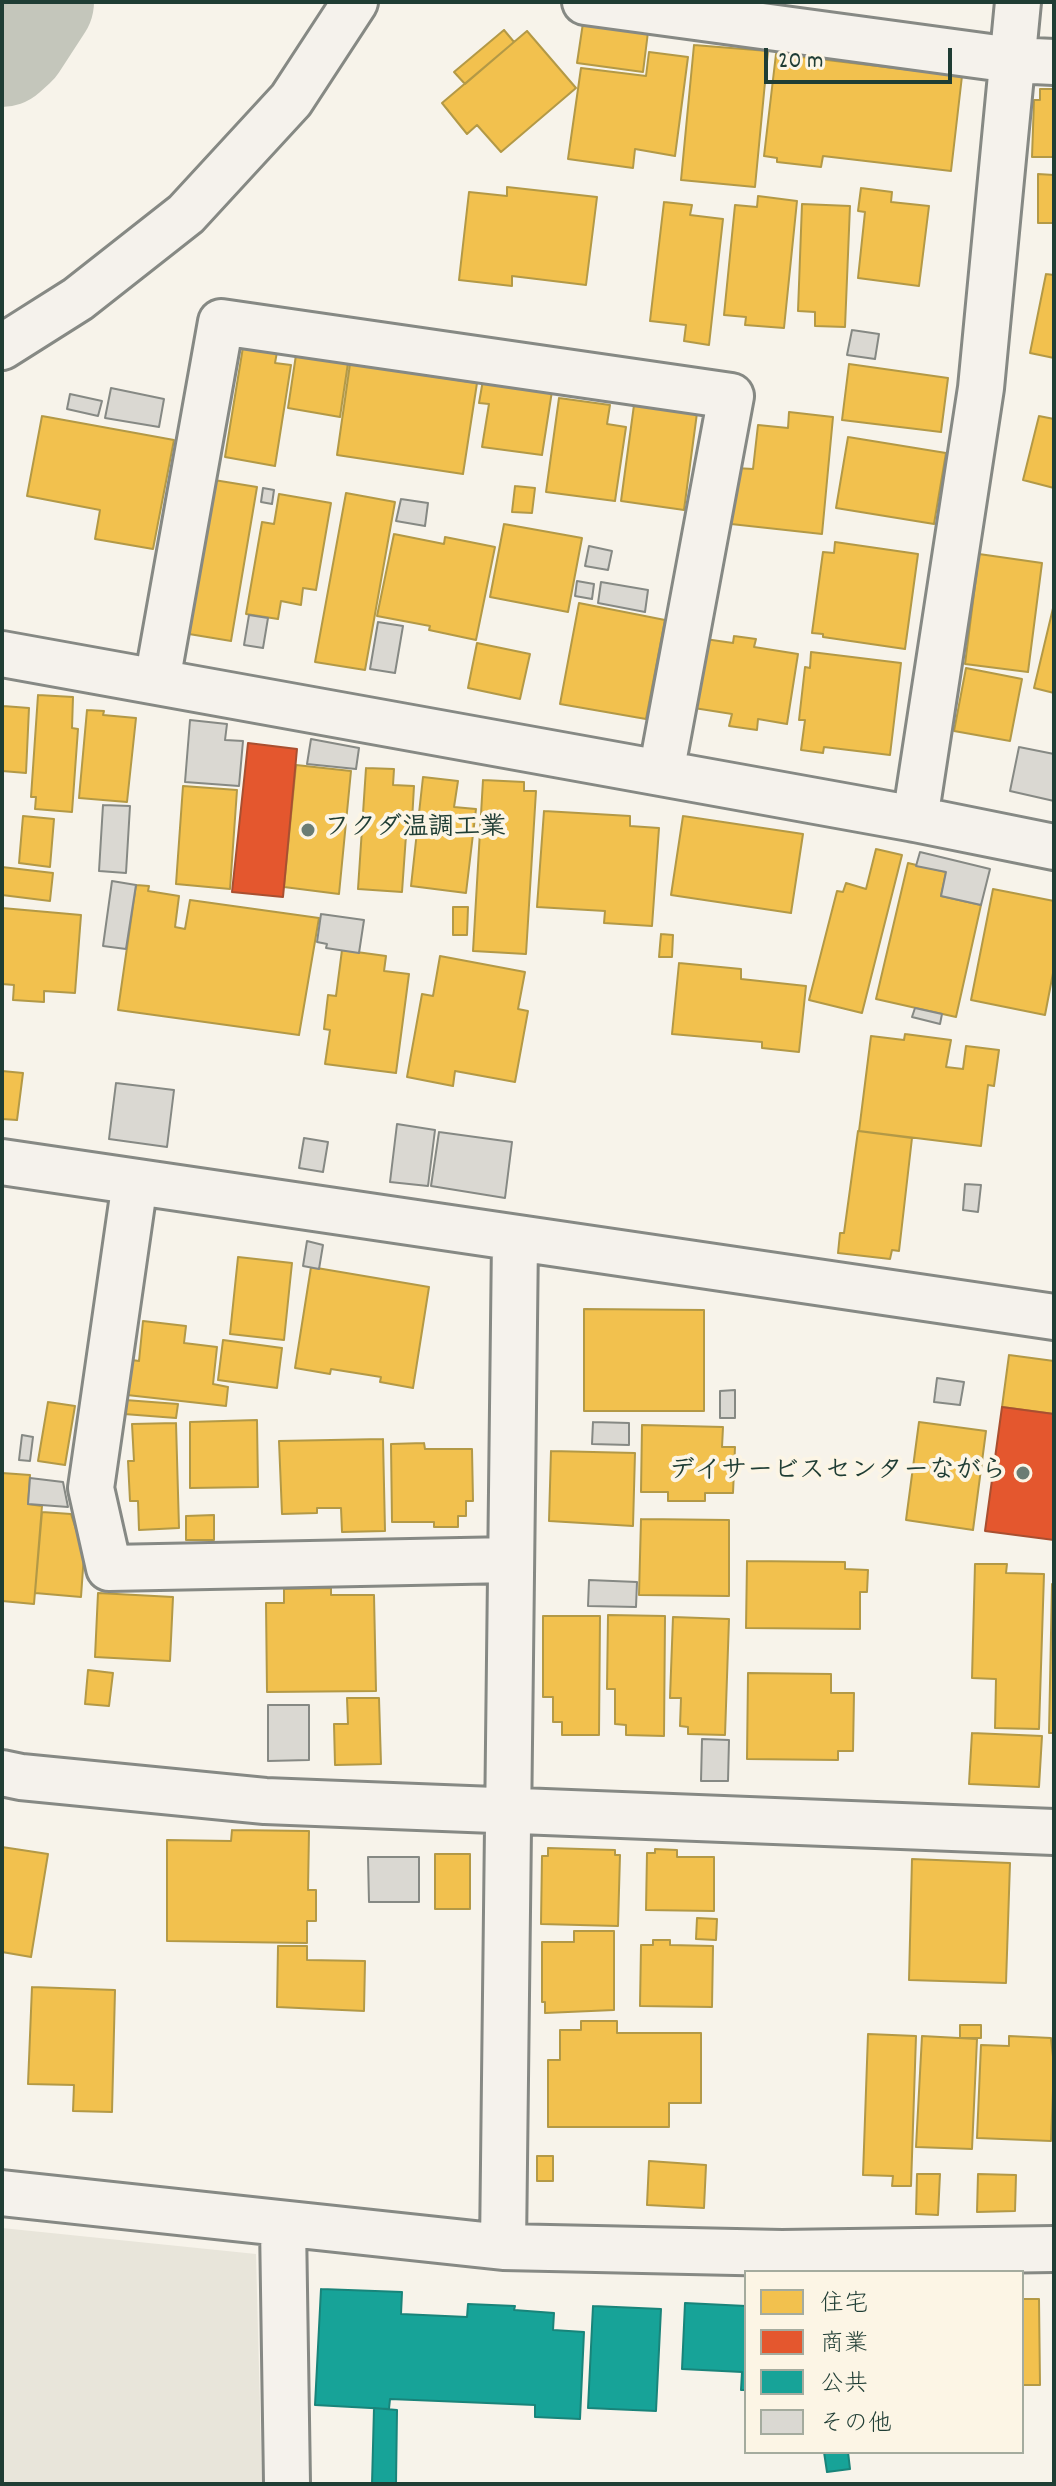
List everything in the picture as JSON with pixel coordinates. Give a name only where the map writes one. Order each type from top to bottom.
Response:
[{"type":"street","points":[[2,347],[78,299],[186,214],[291,100],[355,2]]},
{"type":"street","points":[[585,2],[1033,61]]},
{"type":"street","points":[[915,819],[1033,61],[1018,2]]},
{"type":"street","points":[[157,681],[221,322],[731,396],[661,773]]},
{"type":"street","points":[[2,654],[915,819],[1054,847]]},
{"type":"street","points":[[2,1162],[1054,1317]]},
{"type":"street","points":[[135,1182],[91,1488],[109,1568],[511,1560]]},
{"type":"street","points":[[503,2247],[515,1239]]},
{"type":"street","points":[[2,1773],[265,1801],[1054,1832]]},
{"type":"street","points":[[2,2193],[503,2247],[782,2253],[1054,2249]]},
{"type":"street","points":[[283,2225],[287,2484]]},
{"type":"shaded area","points":[[2,2228],[256,2254],[262,2484],[2,2484]]},
{"type":"building: 住宅","points":[[583,23],[648,32],[643,72],[577,63]]},
{"type":"building: 住宅","points":[[504,30],[514,42],[465,84],[454,72]]},
{"type":"building: 住宅","points":[[527,31],[576,88],[501,152],[477,125],[467,134],[442,103]]},
{"type":"building: 住宅","points":[[694,45],[768,51],[755,187],[681,180]]},
{"type":"building: 住宅","points":[[649,52],[688,57],[675,156],[635,149],[633,168],[568,159],[581,68],[646,76]]},
{"type":"building: 住宅","points":[[776,54],[962,76],[951,171],[823,156],[821,167],[777,162],[777,158],[764,156]]},
{"type":"building: 住宅","points":[[1040,89],[1054,89],[1054,157],[1032,157],[1034,100],[1040,100]]},
{"type":"building: 住宅","points":[[1038,174],[1054,175],[1054,223],[1038,223]]},
{"type":"building: 住宅","points":[[507,187],[597,197],[586,285],[512,276],[512,286],[459,280],[469,192],[507,196]]},
{"type":"building: 住宅","points":[[861,188],[892,192],[891,202],[929,206],[919,286],[858,278],[865,212],[858,211]]},
{"type":"building: 住宅","points":[[758,196],[797,201],[784,328],[745,325],[746,317],[724,315],[735,205],[757,207]]},
{"type":"building: 住宅","points":[[664,202],[692,205],[690,215],[723,219],[709,345],[684,341],[686,325],[650,321]]},
{"type":"building: 住宅","points":[[802,204],[850,206],[845,327],[815,326],[815,312],[798,311]]},
{"type":"building: 住宅","points":[[1046,274],[1054,275],[1054,358],[1030,353]]},
{"type":"building: 住宅","points":[[243,347],[277,352],[275,363],[291,365],[275,466],[225,457]]},
{"type":"building: 住宅","points":[[296,355],[348,363],[340,417],[288,408]]},
{"type":"building: 住宅","points":[[350,364],[477,383],[463,474],[337,455]]},
{"type":"building: 住宅","points":[[849,364],[948,378],[941,432],[842,420]]},
{"type":"building: 住宅","points":[[483,380],[552,391],[542,455],[482,447],[489,404],[479,403]]},
{"type":"building: 住宅","points":[[559,398],[610,405],[607,424],[626,427],[615,501],[546,492]]},
{"type":"building: 住宅","points":[[634,405],[697,413],[684,510],[621,501]]},
{"type":"building: 住宅","points":[[789,412],[833,417],[822,534],[731,524],[736,468],[753,469],[758,425],[788,428]]},
{"type":"building: 住宅","points":[[42,416],[174,440],[153,549],[95,539],[100,510],[27,496]]},
{"type":"building: 住宅","points":[[1039,416],[1054,419],[1054,488],[1023,480]]},
{"type":"building: 住宅","points":[[848,437],[946,453],[934,524],[836,508]]},
{"type":"building: 住宅","points":[[214,480],[257,487],[231,641],[189,634]]},
{"type":"building: 住宅","points":[[515,486],[535,488],[532,513],[512,512]]},
{"type":"building: 住宅","points":[[346,493],[395,502],[365,670],[315,662]]},
{"type":"building: 住宅","points":[[279,494],[331,503],[316,590],[303,588],[301,605],[281,601],[278,619],[246,614],[262,522],[274,524]]},
{"type":"building: 住宅","points":[[504,524],[582,538],[568,612],[490,597]]},
{"type":"building: 住宅","points":[[394,534],[444,544],[445,537],[495,547],[476,640],[429,630],[430,626],[377,616]]},
{"type":"building: 住宅","points":[[835,542],[918,554],[905,649],[812,633],[823,552],[834,553]]},
{"type":"building: 住宅","points":[[979,554],[1042,563],[1028,672],[965,664]]},
{"type":"building: 住宅","points":[[579,603],[665,620],[646,719],[560,704]]},
{"type":"building: 住宅","points":[[1054,604],[1054,693],[1034,688]]},
{"type":"building: 住宅","points":[[734,636],[756,639],[754,647],[798,654],[787,724],[758,719],[757,730],[729,726],[732,714],[694,708],[705,639],[733,643]]},
{"type":"building: 住宅","points":[[477,643],[530,654],[520,699],[468,688]]},
{"type":"building: 住宅","points":[[811,652],[901,663],[890,755],[824,747],[823,753],[801,750],[805,720],[799,720],[805,667],[810,668]]},
{"type":"building: 住宅","points":[[966,668],[1022,679],[1010,741],[954,731]]},
{"type":"building: 住宅","points":[[2,695],[3,706],[29,708],[26,773],[2,771]]},
{"type":"building: 住宅","points":[[38,695],[73,697],[72,728],[78,729],[72,812],[35,809],[36,797],[31,797]]},
{"type":"building: 住宅","points":[[87,710],[136,718],[127,802],[79,798]]},
{"type":"building: 住宅","points":[[296,765],[351,771],[339,894],[284,887]]},
{"type":"building: 住宅","points":[[366,768],[394,769],[393,785],[414,786],[412,821],[407,821],[402,892],[358,889]]},
{"type":"building: 住宅","points":[[423,777],[458,781],[454,807],[476,809],[466,893],[411,886]]},
{"type":"building: 住宅","points":[[483,780],[524,782],[524,791],[536,791],[526,954],[473,951]]},
{"type":"building: 住宅","points":[[183,786],[237,790],[230,889],[176,884]]},
{"type":"building: 住宅","points":[[544,811],[630,816],[630,826],[659,828],[652,926],[604,923],[605,911],[537,907]]},
{"type":"building: 住宅","points":[[23,816],[54,819],[50,867],[19,863]]},
{"type":"building: 住宅","points":[[683,816],[803,834],[791,913],[671,895]]},
{"type":"building: 住宅","points":[[876,849],[902,855],[862,1013],[809,1000],[837,891],[843,892],[846,883],[866,889]]},
{"type":"building: 住宅","points":[[908,863],[946,872],[941,896],[981,905],[956,1017],[876,999]]},
{"type":"building: 住宅","points":[[2,867],[53,873],[50,901],[2,895]]},
{"type":"building: 住宅","points":[[136,885],[149,886],[148,891],[179,896],[175,927],[185,929],[190,900],[319,918],[299,1035],[118,1010]]},
{"type":"building: 住宅","points":[[993,889],[1054,901],[1054,968],[1045,1015],[971,1000]]},
{"type":"building: 住宅","points":[[453,907],[468,907],[467,935],[453,935]]},
{"type":"building: 住宅","points":[[2,908],[81,915],[75,993],[44,991],[44,1002],[13,1000],[14,985],[2,984]]},
{"type":"building: 住宅","points":[[661,934],[673,935],[672,957],[659,957]]},
{"type":"building: 住宅","points":[[342,950],[386,956],[384,971],[409,974],[396,1073],[325,1064],[330,1030],[324,1029],[328,995],[336,996]]},
{"type":"building: 住宅","points":[[440,956],[525,972],[518,1009],[528,1011],[515,1082],[455,1071],[453,1086],[407,1077],[422,994],[433,996]]},
{"type":"building: 住宅","points":[[679,963],[741,969],[741,979],[806,986],[799,1052],[762,1048],[762,1042],[672,1034]]},
{"type":"building: 住宅","points":[[905,1034],[951,1040],[946,1067],[963,1069],[966,1046],[999,1050],[994,1086],[988,1085],[981,1146],[859,1131],[871,1036],[904,1040]]},
{"type":"building: 住宅","points":[[2,1071],[23,1073],[17,1120],[2,1119]]},
{"type":"building: 住宅","points":[[858,1131],[912,1138],[899,1251],[892,1250],[890,1259],[838,1253],[840,1233],[844,1233]]},
{"type":"building: 住宅","points":[[238,1257],[292,1263],[284,1340],[230,1334]]},
{"type":"building: 住宅","points":[[311,1267],[429,1287],[413,1388],[380,1382],[381,1377],[331,1369],[330,1374],[295,1368]]},
{"type":"building: 住宅","points":[[584,1309],[704,1310],[704,1411],[584,1411]]},
{"type":"building: 住宅","points":[[143,1321],[186,1326],[184,1343],[217,1347],[213,1384],[228,1387],[226,1406],[127,1395],[132,1360],[139,1361]]},
{"type":"building: 住宅","points":[[223,1340],[282,1348],[277,1388],[218,1380]]},
{"type":"building: 住宅","points":[[1009,1355],[1054,1361],[1054,1414],[1002,1407]]},
{"type":"building: 住宅","points":[[125,1400],[178,1404],[176,1418],[124,1414]]},
{"type":"building: 住宅","points":[[48,1402],[75,1406],[65,1465],[38,1461]]},
{"type":"building: 住宅","points":[[257,1420],[258,1487],[190,1488],[190,1422]]},
{"type":"building: 住宅","points":[[919,1422],[986,1431],[973,1530],[906,1520]]},
{"type":"building: 住宅","points":[[176,1423],[179,1528],[139,1530],[138,1501],[130,1501],[128,1461],[134,1461],[132,1424]]},
{"type":"building: 住宅","points":[[642,1425],[723,1427],[722,1447],[735,1447],[733,1493],[705,1493],[705,1501],[668,1501],[668,1492],[641,1492]]},
{"type":"building: 住宅","points":[[383,1439],[385,1531],[342,1532],[341,1508],[317,1508],[317,1513],[282,1514],[279,1441]]},
{"type":"building: 住宅","points":[[424,1443],[425,1449],[472,1449],[473,1501],[466,1501],[466,1516],[458,1516],[458,1527],[434,1527],[434,1522],[392,1522],[391,1444]]},
{"type":"building: 住宅","points":[[551,1451],[635,1453],[633,1526],[549,1521]]},
{"type":"building: 住宅","points":[[2,1473],[30,1475],[28,1504],[42,1506],[34,1604],[2,1601]]},
{"type":"building: 住宅","points":[[42,1512],[71,1514],[84,1554],[81,1597],[35,1593]]},
{"type":"building: 住宅","points":[[214,1515],[214,1540],[186,1540],[186,1516]]},
{"type":"building: 住宅","points":[[641,1519],[729,1520],[729,1596],[639,1595]]},
{"type":"building: 住宅","points":[[747,1561],[845,1562],[845,1569],[868,1570],[867,1592],[860,1592],[860,1629],[746,1628]]},
{"type":"building: 住宅","points":[[975,1564],[1007,1564],[1006,1573],[1044,1574],[1039,1729],[995,1728],[996,1679],[972,1678]]},
{"type":"building: 住宅","points":[[1052,1584],[1054,1733],[1049,1733]]},
{"type":"building: 住宅","points":[[331,1588],[331,1595],[374,1595],[376,1691],[267,1692],[266,1603],[284,1603],[284,1589]]},
{"type":"building: 住宅","points":[[98,1593],[173,1597],[170,1661],[95,1657]]},
{"type":"building: 住宅","points":[[608,1615],[665,1616],[664,1736],[626,1735],[626,1725],[615,1724],[615,1689],[607,1689]]},
{"type":"building: 住宅","points":[[543,1616],[600,1616],[599,1735],[562,1735],[562,1722],[553,1722],[553,1697],[543,1697]]},
{"type":"building: 住宅","points":[[673,1617],[729,1619],[725,1735],[688,1734],[688,1727],[680,1726],[681,1698],[670,1698]]},
{"type":"building: 住宅","points":[[88,1670],[113,1673],[109,1706],[85,1704]]},
{"type":"building: 住宅","points":[[748,1673],[831,1674],[831,1693],[854,1693],[853,1751],[838,1751],[838,1760],[747,1759]]},
{"type":"building: 住宅","points":[[347,1698],[379,1698],[381,1764],[335,1765],[334,1724],[348,1724]]},
{"type":"building: 住宅","points":[[972,1733],[1042,1736],[1039,1787],[969,1784]]},
{"type":"building: 住宅","points":[[232,1830],[309,1831],[308,1890],[316,1890],[316,1921],[307,1921],[307,1943],[167,1941],[167,1840],[231,1841]]},
{"type":"building: 住宅","points":[[2,1847],[48,1854],[31,1957],[2,1952]]},
{"type":"building: 住宅","points":[[548,1848],[615,1850],[615,1855],[620,1855],[618,1926],[541,1924],[542,1856],[548,1856]]},
{"type":"building: 住宅","points":[[655,1849],[677,1850],[677,1857],[714,1857],[714,1911],[646,1910],[647,1853],[655,1853]]},
{"type":"building: 住宅","points":[[435,1854],[470,1854],[470,1909],[435,1909]]},
{"type":"building: 住宅","points":[[912,1859],[1010,1863],[1006,1983],[909,1980]]},
{"type":"building: 住宅","points":[[697,1918],[717,1919],[716,1940],[696,1939]]},
{"type":"building: 住宅","points":[[574,1931],[614,1931],[614,2010],[545,2013],[545,2002],[542,2002],[542,1942],[574,1942]]},
{"type":"building: 住宅","points":[[653,1940],[670,1940],[670,1945],[713,1946],[712,2007],[640,2006],[641,1945],[653,1945]]},
{"type":"building: 住宅","points":[[278,1946],[307,1946],[307,1960],[365,1961],[364,2011],[277,2007]]},
{"type":"building: 住宅","points":[[32,1987],[115,1990],[112,2112],[73,2111],[74,2085],[28,2084]]},
{"type":"building: 住宅","points":[[581,2021],[617,2021],[617,2033],[701,2033],[701,2103],[669,2103],[669,2127],[548,2127],[548,2060],[560,2060],[560,2030],[581,2030]]},
{"type":"building: 住宅","points":[[960,2025],[981,2025],[981,2038],[960,2038]]},
{"type":"building: 住宅","points":[[868,2034],[916,2036],[911,2186],[892,2186],[893,2176],[863,2175]]},
{"type":"building: 住宅","points":[[922,2036],[977,2039],[972,2149],[916,2147]]},
{"type":"building: 住宅","points":[[1009,2036],[1051,2038],[1054,2066],[1051,2141],[977,2138],[981,2045],[1009,2046]]},
{"type":"building: 住宅","points":[[537,2156],[553,2156],[553,2181],[537,2181]]},
{"type":"building: 住宅","points":[[649,2161],[706,2165],[704,2208],[647,2205]]},
{"type":"building: 住宅","points":[[917,2174],[940,2174],[938,2215],[916,2214]]},
{"type":"building: 住宅","points":[[978,2174],[1016,2175],[1015,2211],[977,2212]]},
{"type":"building: 住宅","points":[[1024,2299],[1039,2299],[1040,2385],[1024,2385]]},
{"type":"building: 商業","points":[[248,743],[297,749],[283,897],[232,892]]},
{"type":"building: 商業","name":"デイサービスセンターながら","points":[[1002,1407],[1054,1414],[1054,1540],[985,1531]]},
{"type":"building: 公共","points":[[321,2289],[402,2292],[401,2314],[467,2317],[468,2304],[515,2306],[514,2310],[554,2313],[553,2330],[584,2332],[580,2419],[535,2417],[535,2405],[390,2399],[389,2409],[315,2405]]},
{"type":"building: 公共","points":[[685,2303],[744,2306],[744,2390],[741,2390],[742,2372],[682,2369]]},
{"type":"building: 公共","points":[[593,2306],[661,2309],[656,2411],[588,2408]]},
{"type":"building: 公共","points":[[374,2408],[397,2410],[396,2484],[372,2484]]},
{"type":"building: 公共","points":[[824,2454],[848,2454],[850,2469],[827,2472]]},
{"type":"building: その他","points":[[852,330],[879,334],[875,359],[847,355]]},
{"type":"building: その他","points":[[111,388],[164,399],[159,427],[105,418]]},
{"type":"building: その他","points":[[70,394],[102,401],[98,416],[67,409]]},
{"type":"building: その他","points":[[263,488],[274,490],[272,504],[261,502]]},
{"type":"building: その他","points":[[401,499],[428,503],[425,526],[396,521]]},
{"type":"building: その他","points":[[589,546],[612,551],[608,570],[585,566]]},
{"type":"building: その他","points":[[577,581],[594,584],[592,599],[575,596]]},
{"type":"building: その他","points":[[601,582],[648,590],[645,612],[598,603]]},
{"type":"building: その他","points":[[249,615],[268,618],[263,648],[244,645]]},
{"type":"building: その他","points":[[378,622],[403,626],[395,673],[370,669]]},
{"type":"building: その他","points":[[190,720],[227,724],[225,740],[243,741],[239,786],[185,782]]},
{"type":"building: その他","points":[[311,739],[359,748],[356,769],[307,764]]},
{"type":"building: その他","points":[[1019,747],[1054,754],[1054,801],[1010,791]]},
{"type":"building: その他","points":[[103,805],[130,806],[126,873],[99,871]]},
{"type":"building: その他","points":[[920,852],[990,869],[981,905],[941,896],[946,872],[916,866]]},
{"type":"building: その他","points":[[112,881],[136,885],[126,949],[103,946]]},
{"type":"building: その他","points":[[321,914],[364,920],[359,953],[326,948],[327,944],[317,942]]},
{"type":"building: その他","points":[[915,1008],[942,1014],[940,1024],[912,1017]]},
{"type":"building: その他","points":[[116,1083],[174,1090],[167,1147],[109,1139]]},
{"type":"building: その他","points":[[397,1124],[435,1130],[428,1186],[390,1182]]},
{"type":"building: その他","points":[[439,1132],[512,1142],[505,1198],[431,1186]]},
{"type":"building: その他","points":[[304,1138],[328,1142],[323,1172],[299,1168]]},
{"type":"building: その他","points":[[965,1184],[981,1185],[978,1212],[963,1210]]},
{"type":"building: その他","points":[[307,1241],[323,1245],[319,1269],[303,1266]]},
{"type":"building: その他","points":[[937,1378],[964,1382],[960,1405],[934,1402]]},
{"type":"building: その他","points":[[735,1390],[735,1418],[720,1418],[720,1391]]},
{"type":"building: その他","points":[[593,1422],[629,1423],[629,1445],[592,1444]]},
{"type":"building: その他","points":[[22,1435],[33,1437],[30,1461],[19,1460]]},
{"type":"building: その他","points":[[30,1478],[63,1482],[68,1507],[28,1504]]},
{"type":"building: その他","points":[[589,1580],[637,1582],[636,1607],[588,1606]]},
{"type":"building: その他","points":[[268,1705],[309,1705],[309,1760],[268,1761]]},
{"type":"building: その他","points":[[702,1739],[729,1740],[728,1781],[701,1781]]},
{"type":"building: その他","points":[[368,1857],[419,1857],[419,1902],[369,1902]]},
{"type":"waterway","points":[[2,51],[12,42],[38,2]]},
{"type":"place","name":"フクダ温調工業","points":[[308,830]]},
{"type":"place","name":"デイサービスセンターながら","points":[[1023,1473]]}]
